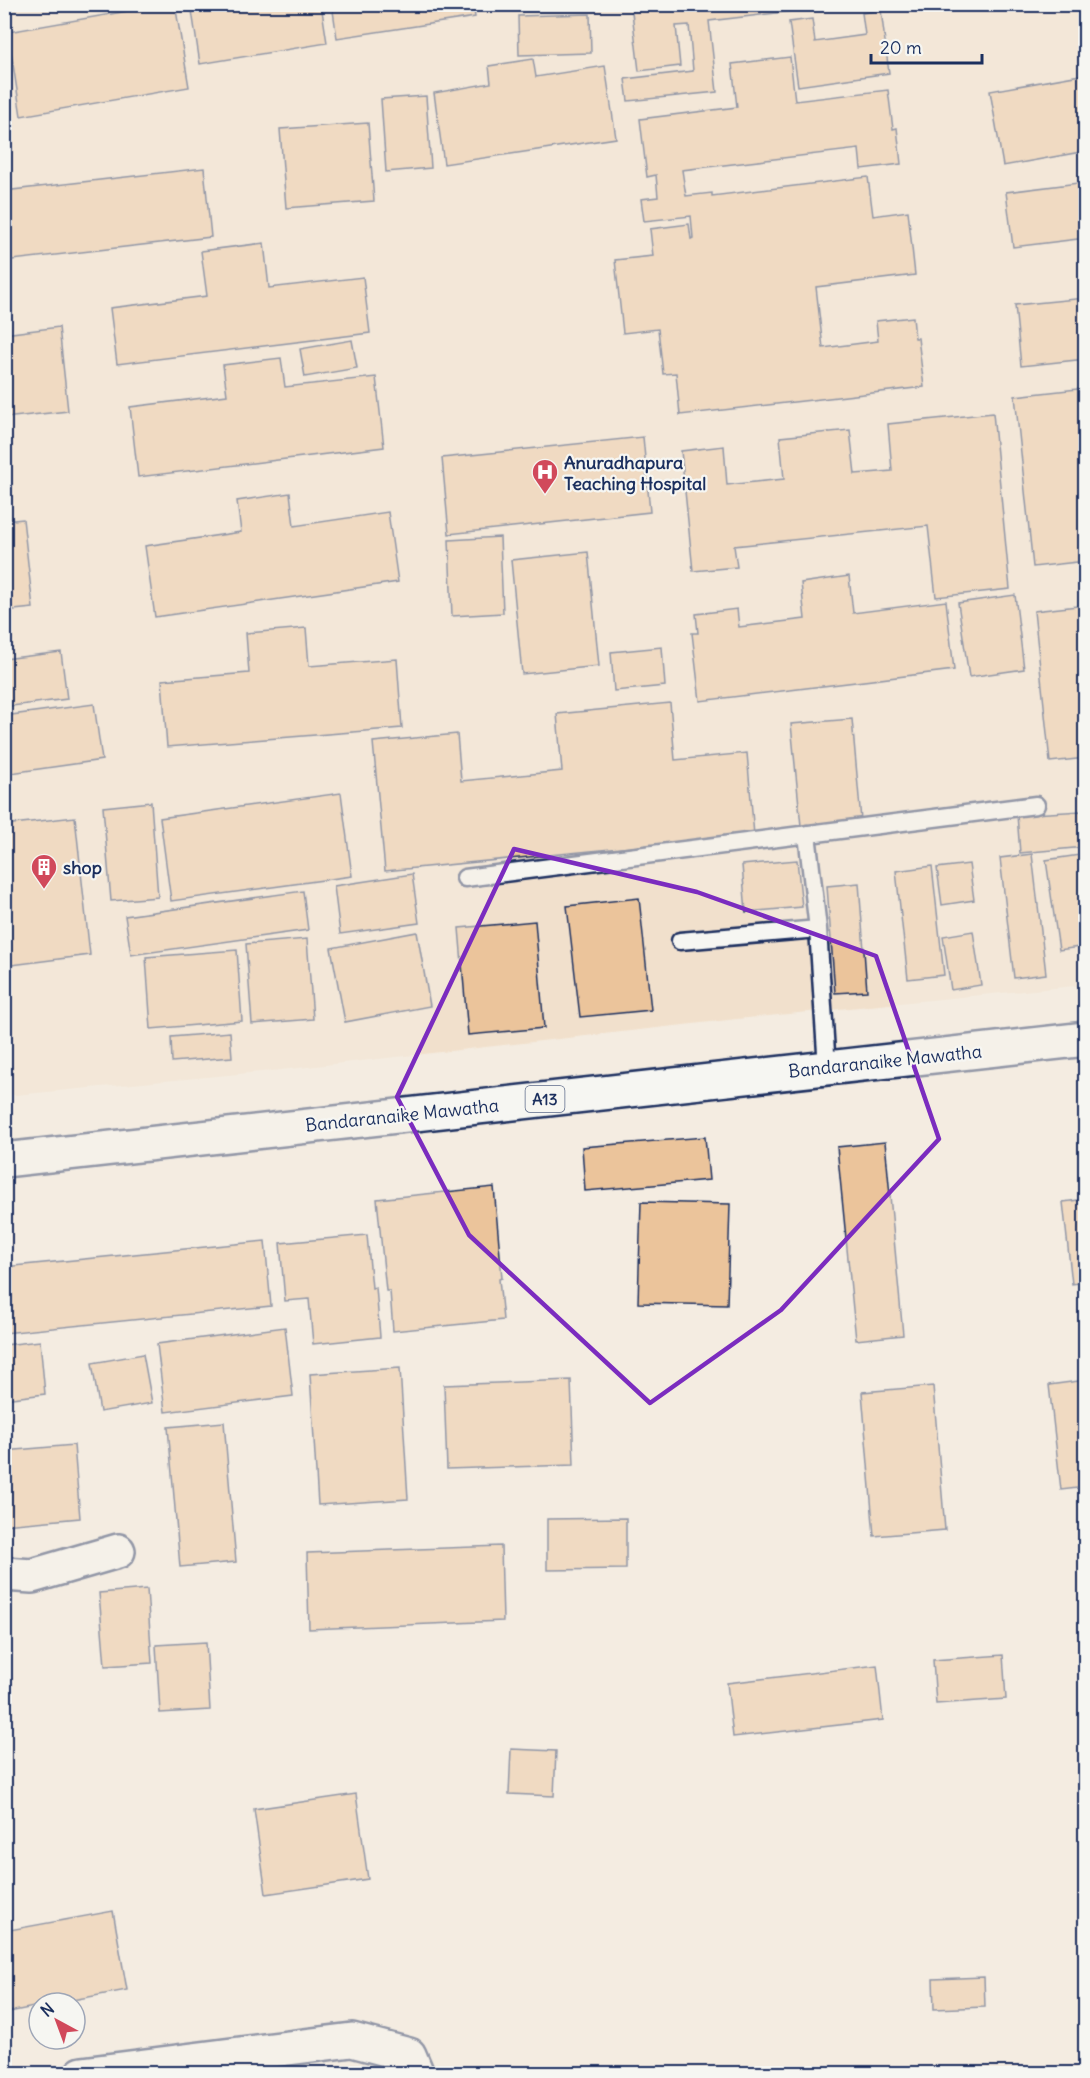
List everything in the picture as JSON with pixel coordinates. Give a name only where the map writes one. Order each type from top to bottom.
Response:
[{"type":"main road","name":"Bandaranaike Mawatha","points":[[4,1160],[1086,1040]]},
{"type":"main road","points":[[4,1574],[32,1576],[118,1551]]},
{"type":"main road","points":[[82,2073],[352,2040],[409,2055],[417,2073]]},
{"type":"lane","points":[[465,878],[1036,805]]},
{"type":"lane","points":[[807,834],[818,929],[827,1068]]},
{"type":"lane","points":[[680,941],[818,929]]},
{"type":"highlighted area","points":[[514,849],[697,892],[876,956],[939,1139],[781,1310],[650,1403],[469,1235],[397,1097]]},
{"type":"shaded area","name":"Anuradhapura Teaching Hospital","points":[[5,5],[1085,5],[1085,985],[737,1019],[272,1071],[5,1096]]},
{"type":"building","points":[[175,4],[189,87],[21,116],[8,32]]},
{"type":"building","points":[[191,4],[321,4],[327,43],[200,64]]},
{"type":"building","points":[[332,4],[473,4],[475,17],[337,38]]},
{"type":"building","points":[[631,4],[853,4],[709,21],[717,92],[628,101],[625,79],[693,71],[689,25],[676,26],[680,66],[639,71]]},
{"type":"building","points":[[881,10],[889,73],[798,86],[789,22],[812,19],[815,42],[865,35],[862,13]]},
{"type":"building","points":[[590,14],[591,53],[519,55],[518,16]]},
{"type":"building","points":[[790,57],[795,101],[888,90],[893,129],[897,128],[901,164],[861,169],[859,149],[682,170],[686,196],[712,193],[712,196],[868,177],[873,216],[908,211],[915,275],[816,287],[823,348],[878,341],[876,321],[913,317],[924,387],[680,415],[676,373],[663,374],[658,329],[623,333],[615,260],[653,256],[650,229],[689,224],[691,239],[693,238],[691,216],[644,221],[641,199],[658,197],[656,175],[647,177],[640,119],[737,107],[732,64]]},
{"type":"building","points":[[533,59],[536,77],[605,66],[616,138],[444,164],[434,93],[491,83],[489,66]]},
{"type":"building","points":[[1086,74],[1086,151],[1003,166],[990,91]]},
{"type":"building","points":[[426,96],[431,168],[386,172],[381,99]]},
{"type":"building","points":[[368,123],[374,201],[286,208],[280,129]]},
{"type":"building","points":[[204,168],[211,237],[4,261],[4,191]]},
{"type":"building","points":[[1086,182],[1086,238],[1013,247],[1006,192]]},
{"type":"building","points":[[264,243],[269,288],[363,277],[370,333],[117,364],[110,308],[207,296],[201,251]]},
{"type":"building","points":[[1086,298],[1086,359],[1021,366],[1015,305]]},
{"type":"building","points":[[59,327],[68,411],[4,418],[4,334]]},
{"type":"building","points":[[352,340],[357,368],[305,377],[300,349]]},
{"type":"building","points":[[281,358],[285,387],[376,377],[384,447],[138,477],[130,407],[227,395],[223,365]]},
{"type":"building","points":[[1086,388],[1086,561],[1033,567],[1015,396]]},
{"type":"building","points":[[993,413],[1010,589],[936,597],[928,526],[734,546],[737,567],[693,571],[681,451],[724,446],[727,485],[784,479],[780,437],[850,430],[855,474],[892,471],[888,424]]},
{"type":"building","points":[[643,437],[650,512],[449,534],[442,458]]},
{"type":"building","points":[[290,493],[294,526],[388,512],[398,582],[155,617],[145,546],[241,532],[237,501]]},
{"type":"building","points":[[23,519],[33,608],[4,611],[4,521]]},
{"type":"building","points":[[500,537],[503,613],[452,616],[449,540]]},
{"type":"building","points":[[588,552],[599,666],[522,674],[511,560]]},
{"type":"building","points":[[849,576],[853,613],[946,601],[954,670],[700,701],[692,633],[698,633],[696,614],[737,609],[739,627],[805,619],[801,583]]},
{"type":"building","points":[[1015,595],[1024,669],[969,677],[958,603]]},
{"type":"building","points":[[1086,605],[1086,758],[1050,762],[1034,611]]},
{"type":"building","points":[[306,628],[309,666],[397,659],[402,728],[167,747],[162,680],[249,673],[246,633]]},
{"type":"building","points":[[662,647],[665,686],[614,691],[611,652]]},
{"type":"building","points":[[61,652],[67,699],[4,707],[4,659]]},
{"type":"building","points":[[670,703],[675,760],[747,753],[754,835],[385,871],[373,742],[457,734],[461,781],[562,771],[557,714]]},
{"type":"building","points":[[94,704],[102,760],[4,774],[4,716]]},
{"type":"building","points":[[852,719],[861,820],[801,826],[791,724]]},
{"type":"building","points":[[341,793],[352,876],[171,901],[160,818]]},
{"type":"building","points":[[151,802],[158,897],[111,901],[103,807]]},
{"type":"building","points":[[1082,811],[1085,847],[1020,853],[1017,815]]},
{"type":"building","name":"shop","points":[[75,817],[90,955],[4,966],[4,825]]},
{"type":"building","name":"shop","points":[[75,817],[90,955],[4,966],[4,825]]},
{"type":"building","points":[[1032,854],[1046,974],[1014,978],[1000,858]]},
{"type":"building","points":[[1086,854],[1086,946],[1059,950],[1046,860]]},
{"type":"building","points":[[797,860],[802,907],[746,912],[742,865]]},
{"type":"building","points":[[969,864],[974,900],[942,905],[937,868]]},
{"type":"building","points":[[932,866],[944,975],[908,979],[896,871]]},
{"type":"building","points":[[412,874],[419,923],[340,934],[334,886]]},
{"type":"building","points":[[859,883],[867,991],[835,993],[827,886]]},
{"type":"building","points":[[303,891],[308,930],[131,955],[125,916]]},
{"type":"building","points":[[639,898],[651,1010],[580,1017],[567,906]]},
{"type":"building","points":[[535,921],[544,1028],[468,1035],[459,928]]},
{"type":"building","points":[[973,931],[981,985],[951,990],[943,936]]},
{"type":"building","points":[[417,932],[430,1006],[345,1022],[331,948]]},
{"type":"building","points":[[307,939],[313,1019],[252,1024],[246,944]]},
{"type":"building","points":[[237,950],[242,1021],[151,1029],[146,957]]},
{"type":"building","points":[[230,1032],[232,1057],[172,1062],[171,1037]]},
{"type":"building","points":[[705,1137],[709,1180],[585,1191],[582,1147]]},
{"type":"building","points":[[705,1137],[709,1180],[585,1191],[582,1147]]},
{"type":"building","points":[[705,1137],[709,1180],[585,1191],[582,1147]]},
{"type":"building","points":[[885,1142],[903,1335],[856,1340],[837,1147]]},
{"type":"building","points":[[494,1187],[502,1278],[499,1279],[503,1320],[393,1331],[390,1291],[386,1291],[377,1199]]},
{"type":"building","points":[[1086,1199],[1086,1282],[1072,1284],[1063,1202]]},
{"type":"building","points":[[641,1202],[730,1204],[727,1305],[638,1303]]},
{"type":"building","points":[[367,1235],[372,1288],[376,1287],[380,1337],[313,1344],[309,1299],[285,1301],[280,1243]]},
{"type":"building","points":[[265,1241],[271,1306],[4,1333],[4,1267]]},
{"type":"building","points":[[285,1327],[293,1396],[165,1412],[157,1344]]},
{"type":"building","points":[[40,1341],[45,1394],[4,1399],[4,1345]]},
{"type":"building","points":[[143,1354],[152,1403],[100,1412],[92,1363]]},
{"type":"building","points":[[400,1368],[408,1499],[318,1505],[310,1374]]},
{"type":"building","points":[[571,1380],[574,1465],[447,1469],[444,1385]]},
{"type":"building","points":[[1086,1380],[1086,1487],[1061,1490],[1049,1385]]},
{"type":"building","points":[[933,1386],[945,1530],[874,1536],[862,1392]]},
{"type":"building","points":[[224,1422],[236,1562],[180,1567],[168,1427]]},
{"type":"building","points":[[74,1445],[80,1518],[4,1525],[4,1451]]},
{"type":"building","points":[[626,1518],[626,1569],[547,1570],[547,1519]]},
{"type":"building","points":[[501,1546],[503,1621],[309,1629],[307,1553]]},
{"type":"building","points":[[147,1589],[152,1663],[105,1666],[99,1593]]},
{"type":"building","points":[[206,1642],[210,1710],[160,1713],[156,1645]]},
{"type":"building","points":[[1003,1655],[1006,1699],[936,1704],[933,1660]]},
{"type":"building","points":[[877,1665],[883,1720],[733,1737],[727,1683]]},
{"type":"building","points":[[511,1749],[556,1751],[554,1796],[509,1794]]},
{"type":"building","points":[[356,1794],[368,1879],[266,1894],[254,1809]]},
{"type":"building","points":[[113,1911],[127,1990],[87,1997],[87,1991],[27,1991],[27,2008],[4,2013],[4,1931]]},
{"type":"building","points":[[984,1977],[985,2007],[934,2009],[933,1979]]},
{"type":"place","name":"Anuradhapura Teaching Hospital","points":[[545,495]]},
{"type":"place","name":"shop","points":[[44,890]]}]
